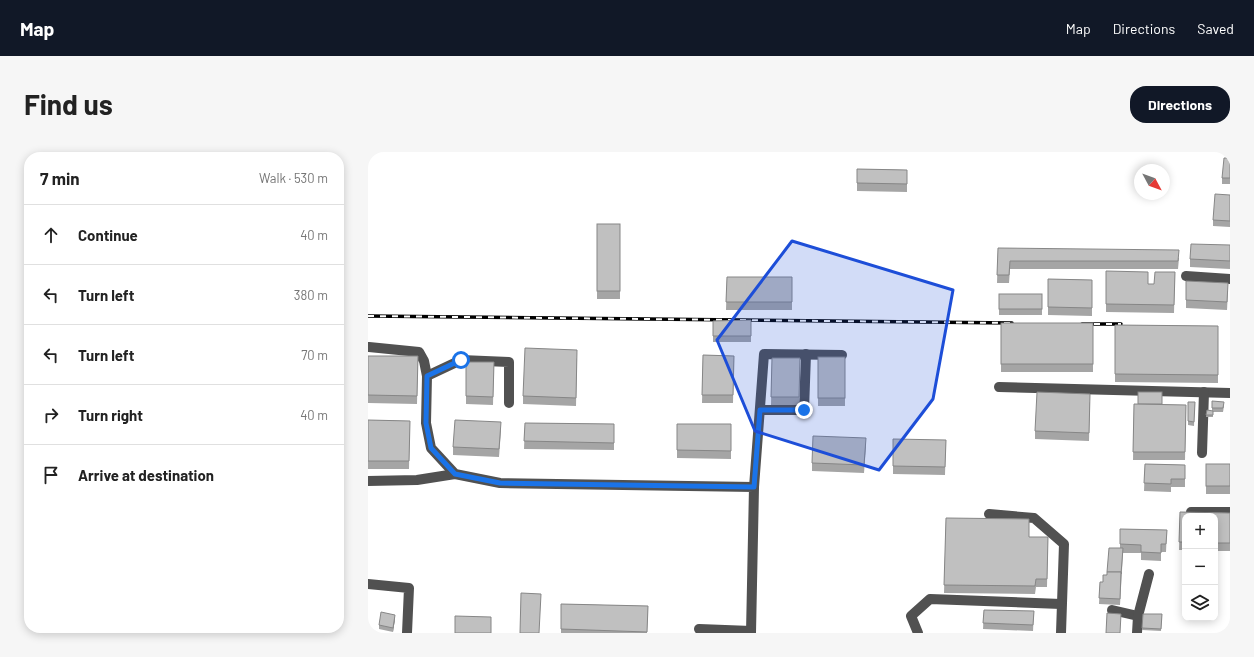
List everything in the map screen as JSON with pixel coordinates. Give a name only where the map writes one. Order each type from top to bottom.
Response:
[{"type":"lane","points":[[1186,276],[1230,278]]},
{"type":"lane","points":[[369,347],[419,352],[424,361],[427,376],[426,423],[431,448],[455,474]]},
{"type":"lane","points":[[699,629],[751,632],[754,487],[764,354],[842,355]]},
{"type":"lane","points":[[760,410],[804,410],[806,354]]},
{"type":"lane","points":[[427,376],[461,360],[509,362],[509,403]]},
{"type":"lane","points":[[999,387],[1230,393]]},
{"type":"lane","points":[[1202,453],[1204,392]]},
{"type":"lane","points":[[368,482],[417,480],[455,474],[500,483],[754,487]]},
{"type":"lane","points":[[1191,512],[1230,512]]},
{"type":"lane","points":[[988,514],[1034,518],[1064,544],[1060,633]]},
{"type":"lane","points":[[1137,633],[1138,616],[1149,574]]},
{"type":"lane","points":[[368,584],[409,588],[406,633]]},
{"type":"lane","points":[[918,633],[911,616],[930,599],[1062,604]]},
{"type":"lane","points":[[1112,610],[1138,616]]},
{"type":"highlighted area","points":[[792,241],[953,290],[933,399],[879,470],[755,431],[717,340]]},
{"type":"building","points":[[1224,158],[1230,158],[1230,178],[1222,178]]},
{"type":"building","points":[[857,169],[907,170],[907,184],[857,183]]},
{"type":"building","points":[[1215,194],[1230,195],[1230,221],[1213,220]]},
{"type":"building","points":[[597,224],[620,224],[620,291],[597,291]]},
{"type":"building","points":[[1191,244],[1230,245],[1230,261],[1190,259]]},
{"type":"building","points":[[998,248],[1179,250],[1178,261],[1010,261],[1009,275],[997,275]]},
{"type":"building","points":[[1106,271],[1148,272],[1148,284],[1154,284],[1155,272],[1175,272],[1174,305],[1106,304]]},
{"type":"building","points":[[727,277],[792,277],[792,302],[726,302]]},
{"type":"building","points":[[1048,279],[1092,280],[1092,308],[1048,307]]},
{"type":"building","points":[[1186,281],[1228,283],[1227,302],[1186,300]]},
{"type":"building","points":[[999,294],[1042,294],[1042,309],[999,309]]},
{"type":"building","points":[[751,320],[751,336],[713,336],[713,321]]},
{"type":"building","points":[[1001,323],[1093,323],[1093,364],[1001,364]]},
{"type":"building","points":[[1115,325],[1218,326],[1218,375],[1115,374]]},
{"type":"building","points":[[525,348],[577,350],[576,398],[523,396]]},
{"type":"building","points":[[703,355],[734,356],[733,395],[702,395]]},
{"type":"building","points":[[368,356],[418,356],[417,396],[368,395]]},
{"type":"building","points":[[818,357],[845,357],[845,398],[818,398]]},
{"type":"building","points":[[772,358],[800,358],[799,397],[771,397]]},
{"type":"building","points":[[466,362],[494,362],[493,397],[466,396]]},
{"type":"building","points":[[1037,392],[1090,394],[1089,433],[1035,431]]},
{"type":"building","points":[[1138,392],[1162,392],[1162,404],[1138,404]]},
{"type":"building","points":[[1212,401],[1224,402],[1223,408],[1212,408]]},
{"type":"building","points":[[1188,402],[1195,402],[1194,422],[1188,421]]},
{"type":"building","points":[[1134,404],[1186,405],[1185,452],[1133,452]]},
{"type":"building","points":[[1207,410],[1213,411],[1213,415],[1206,415]]},
{"type":"building","points":[[368,420],[410,421],[409,461],[368,461]]},
{"type":"building","points":[[455,420],[501,422],[499,449],[453,447]]},
{"type":"building","points":[[525,423],[614,424],[614,443],[524,441]]},
{"type":"building","points":[[677,424],[731,424],[731,451],[677,450]]},
{"type":"building","points":[[813,436],[866,438],[864,465],[812,463]]},
{"type":"building","points":[[893,439],[946,440],[945,467],[893,466]]},
{"type":"building","points":[[1145,464],[1185,465],[1185,479],[1171,479],[1171,484],[1144,483]]},
{"type":"building","points":[[1206,464],[1230,464],[1230,486],[1206,486]]},
{"type":"building","points":[[1180,512],[1230,513],[1230,543],[1218,543],[1218,513],[1182,513],[1182,542],[1179,542]]},
{"type":"building","points":[[946,518],[1029,519],[1029,537],[1048,537],[1047,579],[1036,579],[1035,586],[944,585]]},
{"type":"building","points":[[1120,529],[1167,530],[1166,544],[1161,544],[1161,553],[1141,552],[1141,545],[1120,544]]},
{"type":"building","points":[[1109,548],[1123,548],[1121,574],[1121,572],[1107,572]]},
{"type":"building","points":[[1107,572],[1121,572],[1120,599],[1099,598],[1100,582],[1103,582],[1103,575],[1107,575]]},
{"type":"building","points":[[521,593],[541,594],[539,633],[520,633]]},
{"type":"building","points":[[561,604],[648,606],[647,632],[561,629]]},
{"type":"building","points":[[984,610],[1034,611],[1033,625],[983,623]]},
{"type":"building","points":[[381,612],[395,615],[393,628],[379,625]]},
{"type":"building","points":[[1107,613],[1121,614],[1120,633],[1106,633]]},
{"type":"building","points":[[1143,614],[1162,614],[1161,629],[1142,628]]},
{"type":"building","points":[[455,616],[491,617],[491,633],[455,633]]},
{"type":"railway","points":[[368,316],[1012,323]]},
{"type":"railway","points":[[1082,324],[1121,324]]},
{"type":"route","points":[[461,360],[427,376],[426,423],[431,448],[455,474],[500,483],[754,487],[760,410],[804,410]]}]
